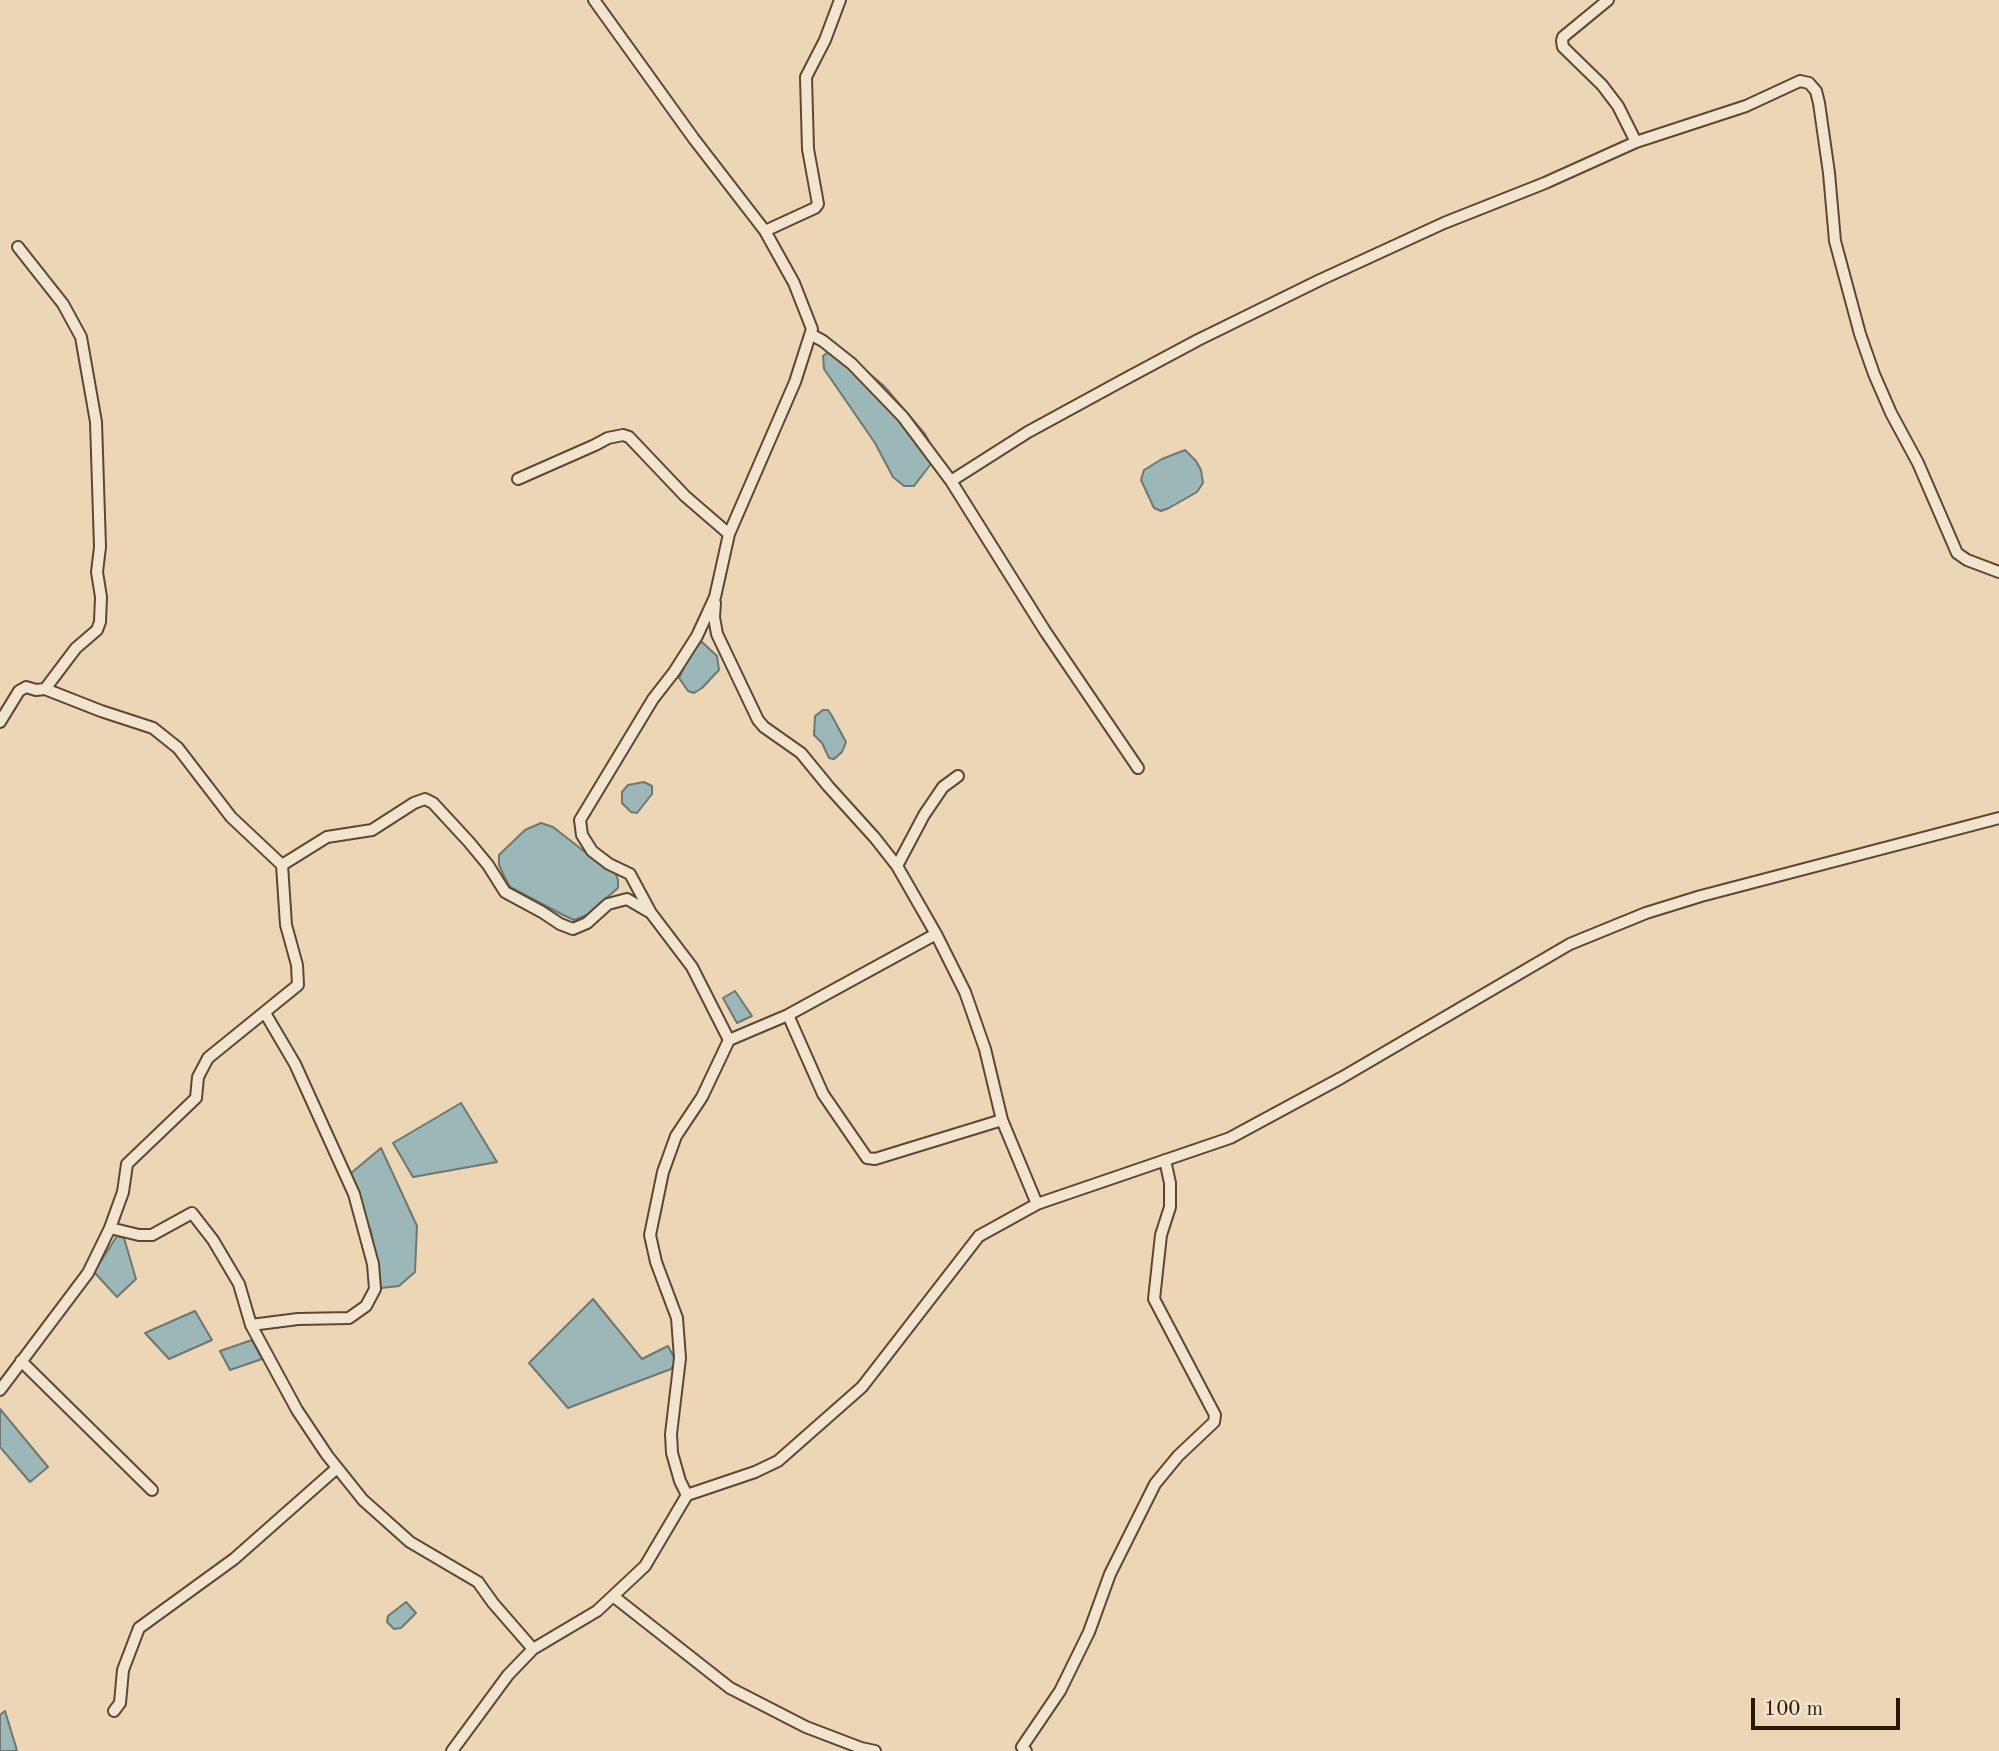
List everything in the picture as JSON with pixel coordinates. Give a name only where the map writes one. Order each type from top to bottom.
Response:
[{"type":"street","points":[[594,0],[694,139],[765,231],[811,323],[812,335],[795,382],[729,534],[715,597],[717,634],[758,720],[801,753],[897,866],[936,934],[965,992],[985,1049],[1002,1120],[1037,1204]]},
{"type":"street","points":[[765,231],[815,208],[818,204],[808,149],[806,77],[825,40],[840,0]]},
{"type":"street","points":[[1608,0],[1563,37],[1563,47],[1602,85],[1618,106],[1636,142]]},
{"type":"street","points":[[951,481],[1028,432],[1198,340],[1444,223],[1545,183],[1636,142],[1746,106],[1800,81],[1809,83],[1816,91],[1829,173],[1835,241],[1860,334],[1874,374],[1958,553],[1967,560],[1999,572]]},
{"type":"street","points":[[18,247],[64,304],[81,337],[96,422],[100,622],[97,630],[76,648],[45,689]]},
{"type":"street","points":[[812,335],[852,364],[903,417],[951,481],[1045,631],[1138,768]]},
{"type":"street","points":[[518,479],[595,446],[607,438],[622,435],[629,437],[685,496],[729,534]]},
{"type":"street","points":[[715,597],[697,636],[653,699],[580,820],[582,835],[592,851],[609,864],[630,874],[650,913],[692,967],[729,1040]]},
{"type":"street","points":[[0,722],[19,691],[26,687],[45,689],[153,728],[178,748],[231,817],[282,865],[286,925],[297,965],[298,985],[208,1059],[198,1077],[197,1098],[127,1164],[123,1192],[110,1228],[88,1273],[0,1390]]},
{"type":"street","points":[[897,866],[943,788],[958,776]]},
{"type":"street","points":[[282,865],[327,837],[372,830],[414,803],[425,799],[433,803],[469,842],[505,892],[560,924],[573,929],[587,923],[608,904],[627,899],[650,913]]},
{"type":"street","points":[[452,1751],[508,1675],[533,1648],[597,1611],[645,1566],[687,1495],[755,1472],[778,1461],[862,1387],[979,1236],[1037,1204],[1230,1138],[1341,1078],[1547,956],[1608,928],[1646,913],[1721,890],[1999,818]]},
{"type":"street","points":[[687,1495],[672,1453],[671,1434],[680,1358],[677,1318],[656,1262],[650,1235],[663,1172],[676,1136],[702,1097],[729,1040],[788,1015],[936,934]]},
{"type":"street","points":[[251,1325],[298,1319],[349,1318],[366,1306],[375,1289],[373,1264],[354,1194],[295,1064],[265,1013]]},
{"type":"street","points":[[788,1015],[823,1094],[867,1158],[875,1159],[1002,1120]]},
{"type":"street","points":[[1022,1750],[1060,1691],[1089,1632],[1110,1574],[1154,1485],[1214,1422],[1215,1415],[1154,1299],[1161,1235],[1170,1207],[1170,1183],[1165,1160]]},
{"type":"street","points":[[110,1228],[139,1235],[152,1235],[192,1213],[213,1240],[239,1284],[251,1325],[297,1410],[337,1468],[363,1500],[410,1542],[478,1582],[533,1648]]},
{"type":"street","points":[[21,1361],[152,1490]]},
{"type":"street","points":[[114,1711],[120,1703],[123,1670],[139,1628],[234,1559],[337,1468]]},
{"type":"street","points":[[612,1596],[730,1688],[806,1727],[875,1751]]},
{"type":"water","points":[[831,350],[864,369],[884,386],[925,434],[932,447],[934,460],[914,486],[904,486],[893,477],[875,443],[824,369],[823,356]]},
{"type":"water","points":[[1185,450],[1201,470],[1203,483],[1197,492],[1169,508],[1161,511],[1154,508],[1141,480],[1144,470]]},
{"type":"water","points":[[702,642],[717,656],[719,670],[694,693],[688,691],[679,678],[687,661]]},
{"type":"water","points":[[828,710],[846,742],[842,752],[834,759],[829,758],[822,743],[814,735],[815,716]]},
{"type":"water","points":[[644,782],[652,786],[652,794],[637,813],[631,812],[622,803],[622,792],[628,785]]},
{"type":"water","points":[[541,823],[553,827],[615,872],[618,888],[587,915],[574,920],[510,887],[505,878],[499,865],[499,855],[525,830]]},
{"type":"water","points":[[735,991],[752,1016],[737,1023],[723,998]]},
{"type":"water","points":[[461,1103],[497,1162],[413,1177],[393,1143]]},
{"type":"water","points":[[381,1148],[417,1226],[415,1272],[399,1286],[381,1288],[371,1232],[350,1174]]},
{"type":"water","points":[[117,1236],[124,1238],[136,1279],[117,1297],[94,1272]]},
{"type":"water","points":[[593,1299],[642,1359],[668,1346],[676,1361],[671,1369],[568,1408],[529,1363]]},
{"type":"water","points":[[195,1311],[212,1340],[169,1359],[145,1333]]},
{"type":"water","points":[[252,1340],[262,1359],[230,1370],[220,1351]]},
{"type":"water","points":[[0,1409],[48,1467],[30,1482],[0,1447]]},
{"type":"water","points":[[406,1602],[416,1613],[401,1628],[394,1629],[387,1622],[388,1616]]},
{"type":"water","points":[[5,1711],[17,1751],[0,1751],[0,1715]]}]
